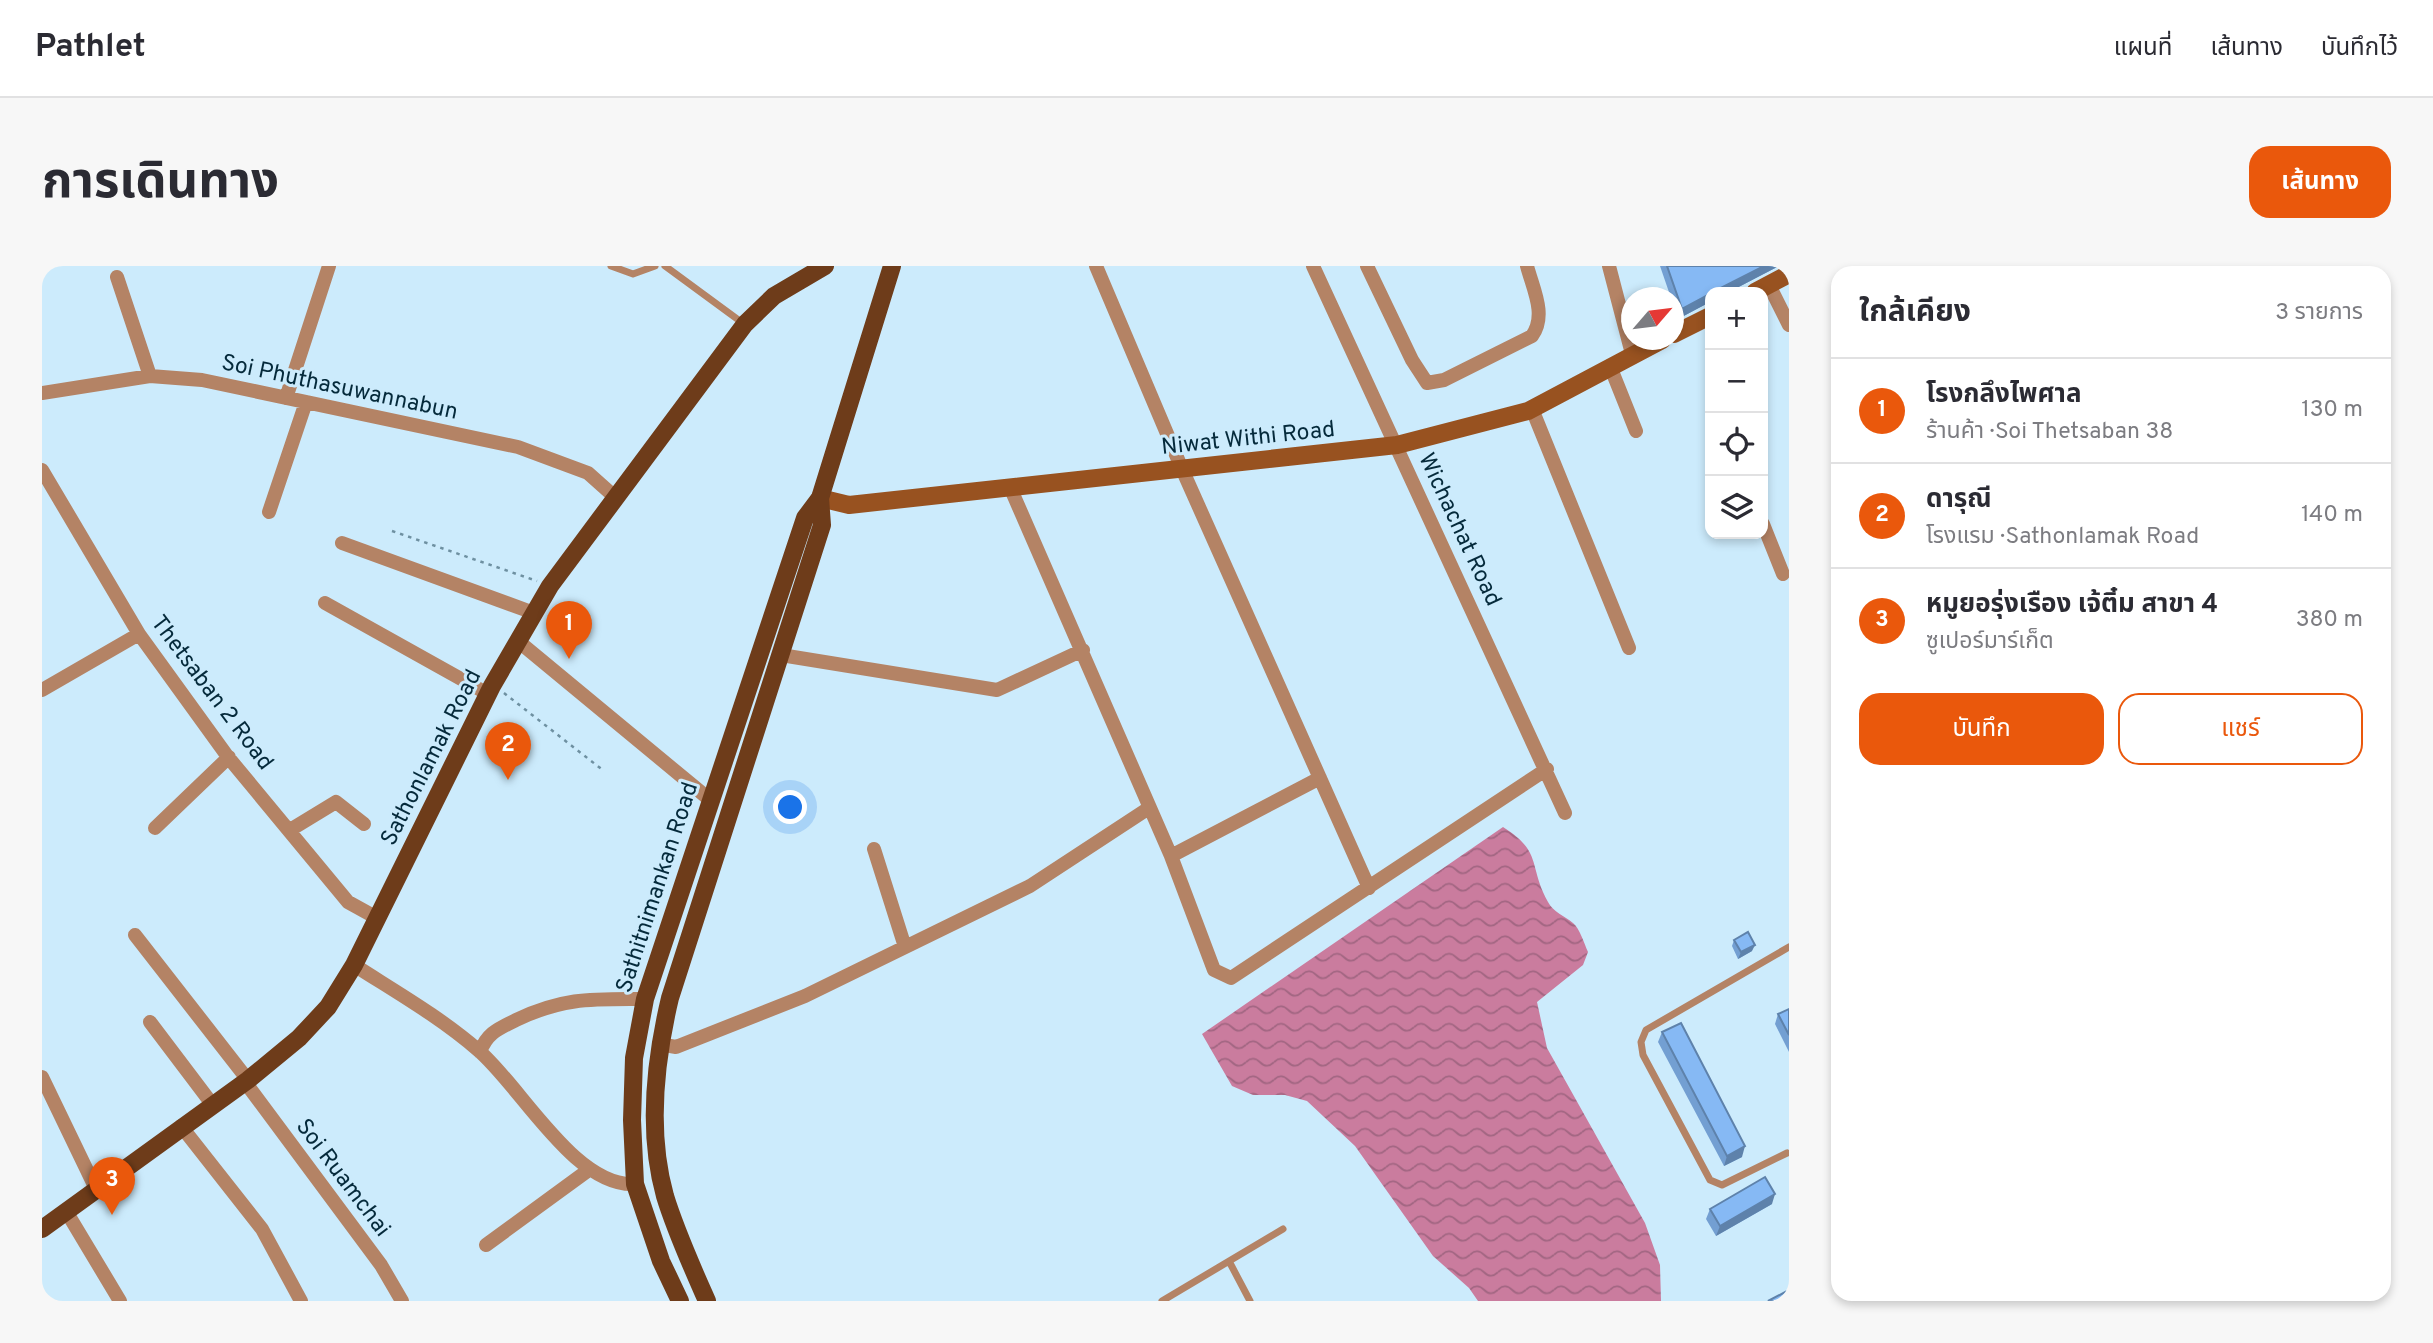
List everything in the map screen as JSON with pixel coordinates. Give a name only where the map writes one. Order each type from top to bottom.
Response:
[{"type":"main road","name":"Sathonlamak Road","points":[[42,1229],[181,1126],[247,1081],[299,1038],[328,1007],[354,965],[490,690],[550,586],[745,324],[774,296],[825,266]]},
{"type":"main road","name":"Sathitnimankan Road","points":[[680,1301],[662,1261],[635,1184],[632,1120],[634,1058],[645,999],[709,799],[805,518],[820,498],[892,266]]},
{"type":"main road","points":[[1764,287],[1789,274]]},
{"type":"main road","points":[[1684,330],[1705,322]]},
{"type":"main road","name":"Niwat Withi Road","points":[[820,498],[849,505],[1397,445],[1532,409],[1641,350]]},
{"type":"main road","name":"Sathitnimankan Road","points":[[707,1301],[665,1193],[655,1123],[659,1044],[670,998],[822,525],[820,498]]},
{"type":"street","points":[[286,398],[329,266]]},
{"type":"street","points":[[1096,266],[1182,469],[1369,888]]},
{"type":"street","name":"Wichachat Road","points":[[1312,266],[1547,769],[1565,813]]},
{"type":"street","points":[[1367,266],[1412,360],[1427,383],[1444,380],[1532,336],[1540,324],[1540,313],[1527,266]]},
{"type":"street","points":[[1609,266],[1632,354]]},
{"type":"street","points":[[117,277],[150,376]]},
{"type":"street","points":[[1768,296],[1789,325]]},
{"type":"street","points":[[1610,366],[1636,430]]},
{"type":"street","name":"Soi Phuthasuwannabun","points":[[42,393],[150,376],[202,380],[518,447],[588,473],[616,498]]},
{"type":"street","points":[[269,512],[306,402]]},
{"type":"street","points":[[1532,409],[1629,648]]},
{"type":"street","name":"Thetsaban 2 Road","points":[[42,470],[139,635],[229,757],[348,902],[377,918]]},
{"type":"street","points":[[1010,487],[1171,856],[1214,970],[1231,978],[1547,769]]},
{"type":"street","points":[[1768,536],[1783,574]]},
{"type":"street","points":[[342,543],[534,614]]},
{"type":"street","points":[[325,603],[490,690]]},
{"type":"street","points":[[42,690],[139,635]]},
{"type":"street","points":[[519,641],[709,799]]},
{"type":"street","points":[[781,654],[997,690],[1083,650]]},
{"type":"street","points":[[155,828],[229,757]]},
{"type":"street","points":[[1171,856],[1320,778]]},
{"type":"street","points":[[290,830],[336,802],[364,824]]},
{"type":"street","points":[[659,1044],[676,1047],[743,1022],[905,947],[1030,886],[1149,808]]},
{"type":"street","points":[[874,849],[905,947]]},
{"type":"street","name":"Soi Ruamchai","points":[[135,935],[247,1081],[382,1265],[402,1301]]},
{"type":"street","points":[[354,965],[454,1030],[480,1052],[521,1095],[562,1145],[590,1169],[624,1185],[635,1184]]},
{"type":"street","points":[[480,1052],[485,1038],[494,1031],[559,1002],[645,999]]},
{"type":"street","points":[[150,1022],[212,1104]]},
{"type":"street","points":[[42,1077],[96,1189]]},
{"type":"street","points":[[181,1126],[262,1229],[301,1301]]},
{"type":"street","points":[[486,1245],[590,1169]]},
{"type":"street","points":[[66,1211],[120,1301]]},
{"type":"lane","points":[[611,266],[633,274],[655,266]]},
{"type":"lane","points":[[666,266],[745,324]]},
{"type":"lane","points":[[1787,1153],[1722,1185],[1710,1180],[1643,1055],[1641,1042],[1646,1030],[1789,947]]},
{"type":"lane","points":[[1162,1301],[1230,1263],[1283,1229]]},
{"type":"lane","points":[[1230,1263],[1250,1301]]},
{"type":"path","points":[[392,531],[550,586]]},
{"type":"path","points":[[490,690],[604,771]]},
{"type":"water","points":[[1503,827],[1516,836],[1530,852],[1548,902],[1580,932],[1588,952],[1583,965],[1537,1002],[1547,1048],[1645,1223],[1660,1265],[1661,1301],[1478,1301],[1469,1288],[1433,1256],[1355,1146],[1307,1101],[1285,1095],[1253,1095],[1232,1086],[1202,1034]]},
{"type":"building","points":[[1667,266],[1764,266],[1723,287],[1705,287],[1705,297],[1684,308],[1684,287],[1674,287]]},
{"type":"building","points":[[1748,932],[1755,945],[1741,952],[1734,940]]},
{"type":"building","points":[[1789,1009],[1789,1035],[1778,1014]]},
{"type":"building","points":[[1681,1023],[1745,1146],[1727,1156],[1662,1032]]},
{"type":"building","points":[[1765,1177],[1775,1194],[1720,1226],[1710,1209]]},
{"type":"building","points":[[1789,1290],[1789,1301],[1768,1301]]},
{"type":"place","name":"โรงกลึงไพศาล","points":[[569,659]]},
{"type":"place","name":"ดารุณี","points":[[508,780]]},
{"type":"place","name":"หมูยอรุ่งเรือง เจ้ติ๋ม สาขา 4","points":[[112,1215]]}]
